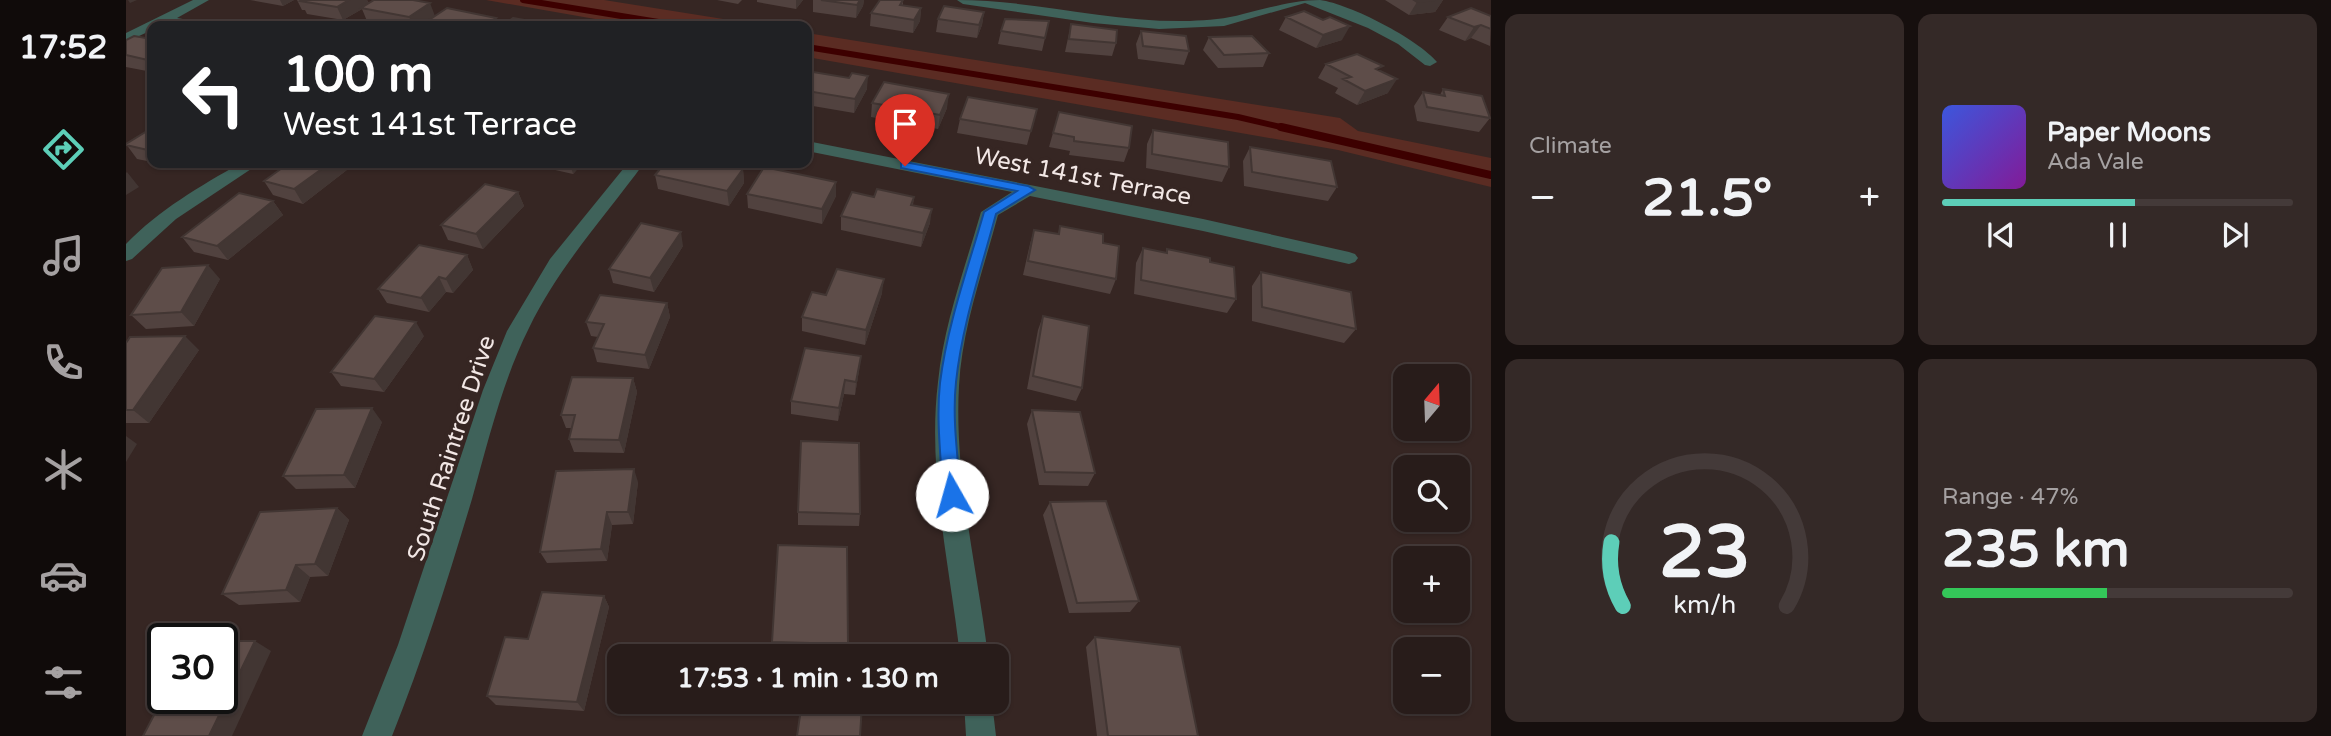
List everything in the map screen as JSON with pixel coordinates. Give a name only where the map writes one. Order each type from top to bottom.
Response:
[{"type":"street","points":[[160,21],[203,0]]},
{"type":"street","points":[[963,0],[1139,23],[1180,25],[1243,18],[1301,0]]},
{"type":"street","points":[[1308,0],[1338,9],[1391,34],[1414,47],[1430,62]]},
{"type":"street","points":[[164,19],[175,21]]},
{"type":"street","points":[[126,38],[147,28]]},
{"type":"street","name":"West 141st Terrace","points":[[812,147],[1203,225],[1349,258]]},
{"type":"street","points":[[126,256],[143,236],[164,218],[245,168]]},
{"type":"street","name":"South Raintree Drive","points":[[377,736],[439,566],[492,395],[518,330],[552,269],[588,220],[632,168]]},
{"type":"street","points":[[972,644],[948,468],[948,383],[958,325],[990,212],[1028,190]]},
{"type":"street","points":[[979,714],[981,736]]},
{"type":"shaded area","points":[[486,0],[604,0],[736,21],[606,21]]},
{"type":"shaded area","points":[[812,34],[1340,118],[1358,131],[1491,158],[1491,187],[1338,150],[812,58]]},
{"type":"building","points":[[301,0],[349,0],[337,7]]},
{"type":"building","points":[[374,0],[430,3],[409,17],[361,8]]},
{"type":"building","points":[[821,0],[860,0],[857,5]]},
{"type":"building","points":[[880,0],[903,0],[900,5],[921,8],[914,20],[871,13]]},
{"type":"building","points":[[944,6],[984,12],[979,25],[938,19]]},
{"type":"building","points":[[447,8],[496,18],[492,21],[428,21]]},
{"type":"building","points":[[1471,8],[1491,16],[1491,29],[1481,25],[1474,27],[1448,17]]},
{"type":"building","points":[[1304,11],[1323,20],[1330,17],[1350,26],[1323,35],[1286,17]]},
{"type":"building","points":[[513,18],[530,21],[509,21]]},
{"type":"building","points":[[1005,19],[1049,21],[1045,38],[1001,31]]},
{"type":"building","points":[[1071,24],[1117,30],[1116,43],[1069,39]]},
{"type":"building","points":[[1141,31],[1186,36],[1189,51],[1143,46]]},
{"type":"building","points":[[134,36],[147,38],[147,60],[126,55],[126,40]]},
{"type":"building","points":[[1252,36],[1269,53],[1224,55],[1209,37]]},
{"type":"building","points":[[1357,54],[1383,66],[1376,69],[1397,79],[1365,91],[1343,79],[1351,77],[1326,64]]},
{"type":"building","points":[[812,72],[849,78],[852,73],[868,76],[855,99],[812,92]]},
{"type":"building","points":[[884,82],[949,94],[940,115],[872,103]]},
{"type":"building","points":[[1443,89],[1482,96],[1490,118],[1427,107],[1423,92],[1445,96]]},
{"type":"building","points":[[968,97],[1037,109],[1031,131],[960,119]]},
{"type":"building","points":[[1059,112],[1132,126],[1129,148],[1074,141],[1074,137],[1053,133]]},
{"type":"building","points":[[1153,130],[1228,142],[1229,167],[1152,154]]},
{"type":"building","points":[[147,131],[147,150],[126,144]]},
{"type":"building","points":[[1250,147],[1331,161],[1337,187],[1252,172]]},
{"type":"building","points":[[282,168],[323,168],[294,189],[264,181]]},
{"type":"building","points":[[661,168],[743,169],[727,191],[655,175]]},
{"type":"building","points":[[763,168],[836,182],[822,209],[747,194]]},
{"type":"building","points":[[485,184],[518,192],[476,234],[441,225]]},
{"type":"building","points":[[877,189],[914,197],[911,205],[932,209],[923,233],[841,216],[852,192],[874,197]]},
{"type":"building","points":[[239,193],[273,201],[217,246],[182,237]]},
{"type":"building","points":[[641,223],[681,232],[650,278],[609,269]]},
{"type":"building","points":[[1060,226],[1103,234],[1103,243],[1119,246],[1116,279],[1028,261],[1034,230],[1059,234]]},
{"type":"building","points":[[419,245],[467,255],[446,279],[439,277],[421,298],[378,289]]},
{"type":"building","points":[[1143,248],[1167,253],[1167,249],[1210,258],[1210,262],[1234,267],[1236,299],[1141,280]]},
{"type":"building","points":[[208,265],[181,312],[131,315],[162,268]]},
{"type":"building","points":[[837,269],[884,279],[866,330],[802,317],[812,292],[826,295]]},
{"type":"building","points":[[1261,272],[1351,292],[1356,329],[1262,307]]},
{"type":"building","points":[[600,295],[667,303],[645,355],[593,348],[604,324],[586,322]]},
{"type":"building","points":[[375,316],[416,322],[374,379],[331,372]]},
{"type":"building","points":[[1043,316],[1089,326],[1082,388],[1033,376]]},
{"type":"building","points":[[185,336],[133,410],[126,410],[126,343],[130,337]]},
{"type":"building","points":[[805,348],[861,356],[856,382],[845,380],[839,408],[791,401]]},
{"type":"building","points":[[572,377],[633,378],[619,440],[569,439],[575,415],[561,415]]},
{"type":"building","points":[[372,408],[344,475],[283,476],[316,409]]},
{"type":"building","points":[[1032,410],[1080,412],[1095,473],[1045,472]]},
{"type":"building","points":[[801,441],[859,443],[860,514],[798,512]]},
{"type":"building","points":[[634,469],[628,512],[607,512],[601,549],[540,552],[556,471]]},
{"type":"building","points":[[1106,501],[1139,601],[1077,603],[1050,502]]},
{"type":"building","points":[[337,508],[315,564],[296,565],[286,590],[222,594],[260,512]]},
{"type":"building","points":[[778,545],[847,547],[848,644],[772,642]]},
{"type":"building","points":[[542,592],[604,596],[577,702],[487,696],[505,637],[528,639]]},
{"type":"building","points":[[1095,637],[1180,647],[1198,736],[1108,736]]},
{"type":"building","points":[[238,641],[255,641],[238,676]]},
{"type":"building","points":[[155,714],[220,714],[209,736],[143,736]]},
{"type":"building","points":[[800,714],[861,714],[860,736],[797,736]]},
{"type":"waterway","points":[[523,0],[652,21]]},
{"type":"waterway","points":[[812,48],[1238,117],[1289,129]]},
{"type":"waterway","points":[[1281,127],[1491,175]]},
{"type":"route","points":[[905,166],[1028,190],[990,212],[958,325],[948,383],[948,468],[952,495]]}]
